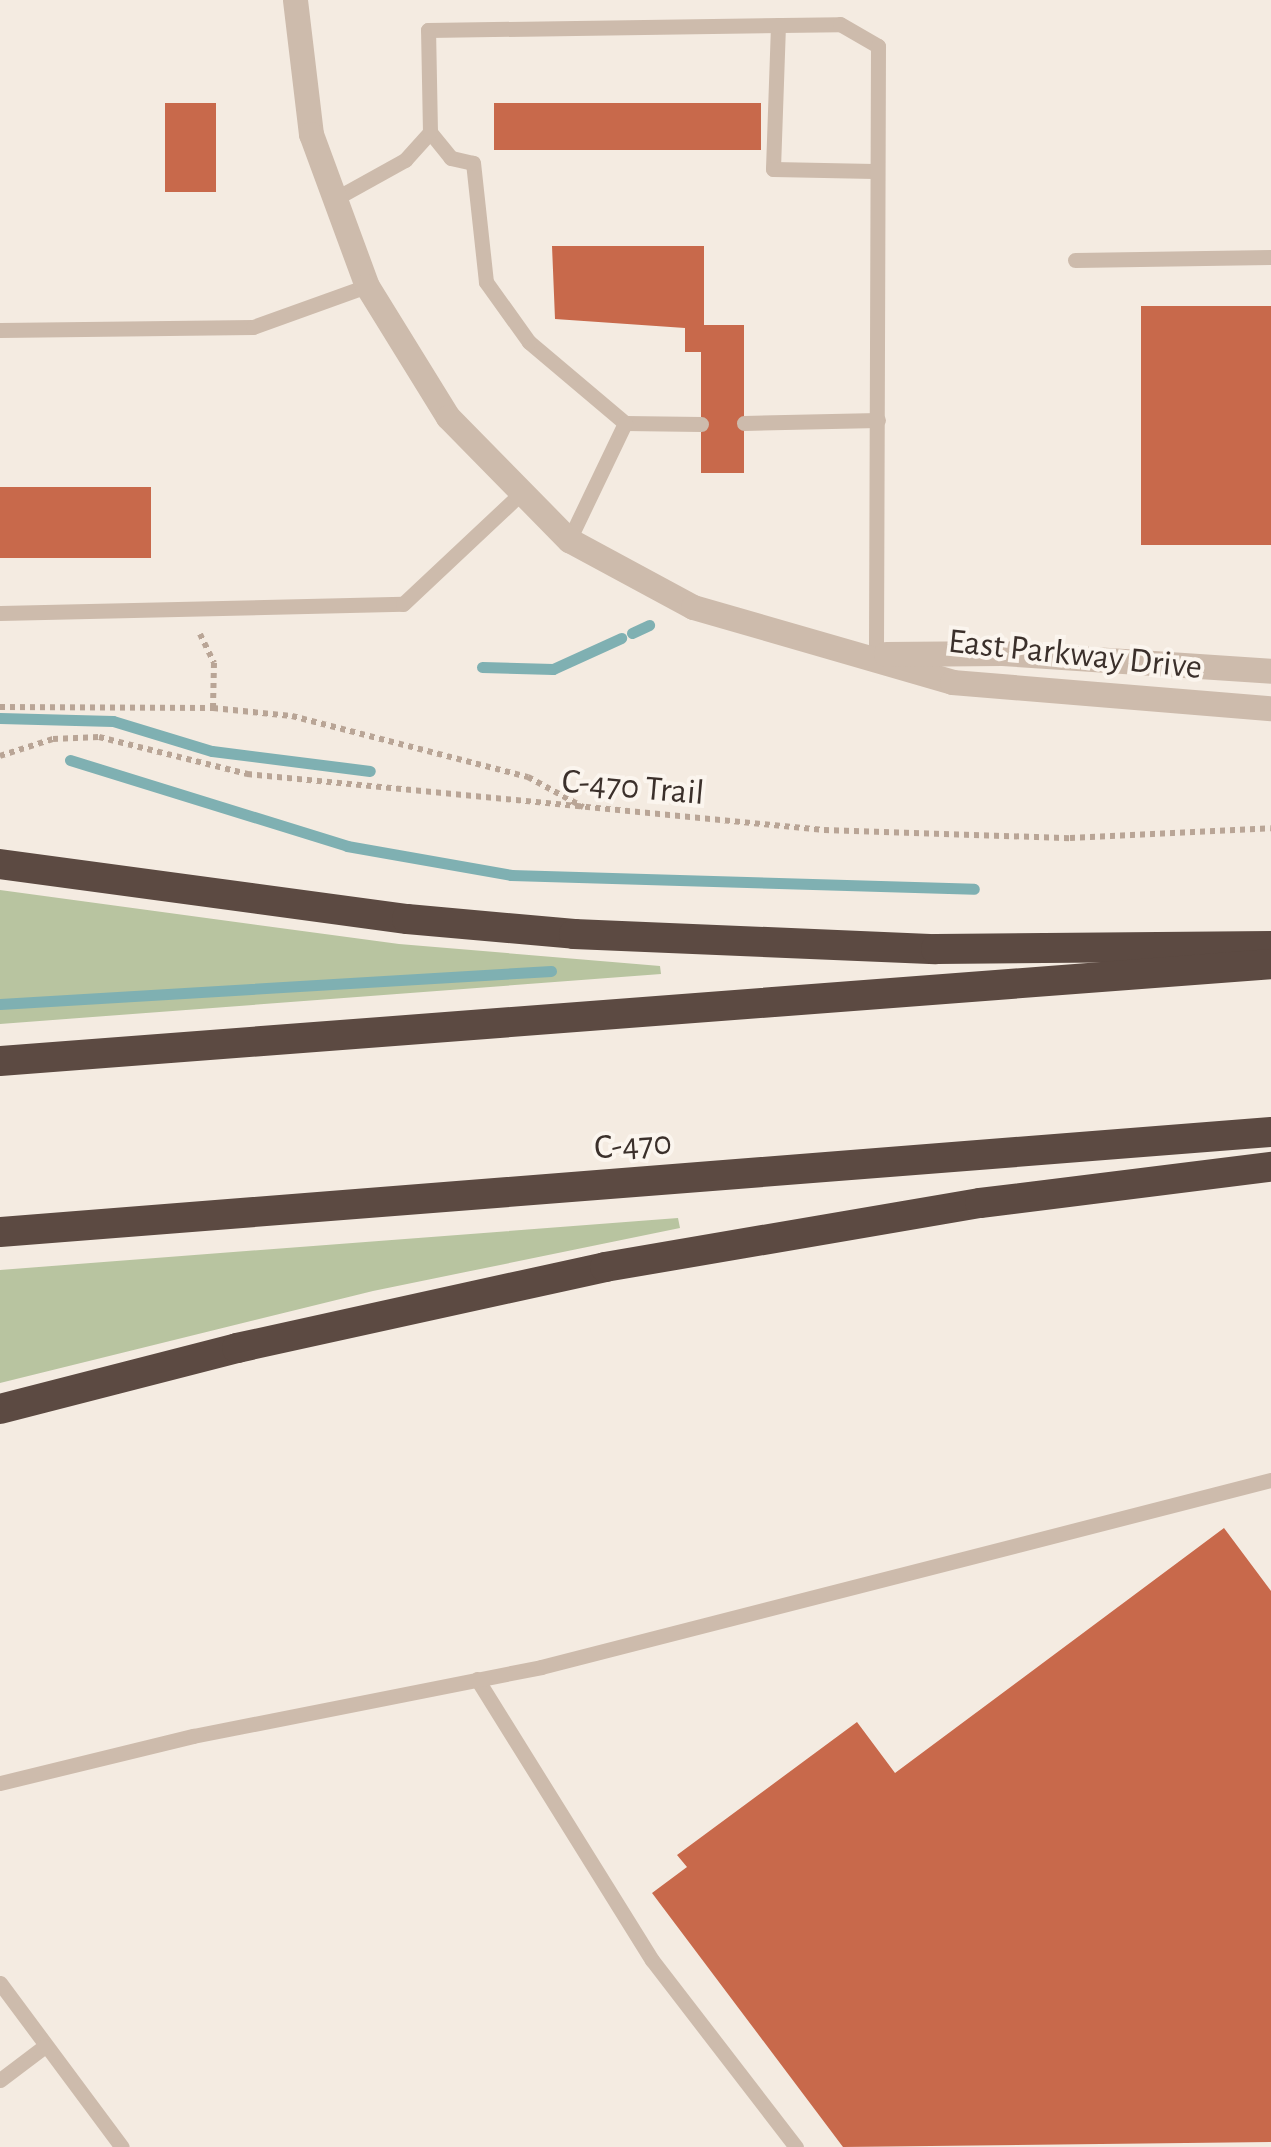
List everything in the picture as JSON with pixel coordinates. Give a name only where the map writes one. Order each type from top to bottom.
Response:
[{"type":"highway","points":[[8,861],[407,919],[620,938],[936,949],[1271,946]]},
{"type":"highway","points":[[0,1062],[1271,964]]},
{"type":"highway","name":"C-470","points":[[0,1232],[1271,1132]]},
{"type":"highway","points":[[0,1409],[237,1348],[605,1267],[980,1203],[1271,1166]]},
{"type":"street","name":"East Parkway Drive","points":[[295,0],[306,107],[331,201],[367,286],[448,418],[519,496],[568,540],[693,606],[774,634],[876,655],[980,687],[1271,708]]},
{"type":"street","name":"East Parkway Drive","points":[[876,655],[1002,653],[1271,671]]},
{"type":"lane","points":[[701,424],[625,423],[529,342],[486,282],[473,164],[450,158],[430,132],[428,30],[840,24],[878,46],[874,170],[876,655]]},
{"type":"lane","points":[[778,25],[774,169],[874,170]]},
{"type":"lane","points":[[331,201],[405,160],[430,132]]},
{"type":"lane","points":[[1075,260],[1271,257]]},
{"type":"lane","points":[[0,330],[253,326],[367,286]]},
{"type":"lane","points":[[744,423],[878,420]]},
{"type":"lane","points":[[568,540],[625,423]]},
{"type":"lane","points":[[0,613],[404,604],[519,496]]},
{"type":"lane","points":[[0,1783],[477,1680],[1271,1480]]},
{"type":"lane","points":[[477,1680],[652,1960],[796,2147]]},
{"type":"lane","points":[[0,1984],[122,2147]]},
{"type":"lane","points":[[0,2080],[46,2046]]},
{"type":"path","points":[[195,624],[214,663],[213,708]]},
{"type":"path","points":[[0,707],[213,708],[349,728],[528,777],[584,808]]},
{"type":"path","name":"C-470 Trail","points":[[0,756],[38,742],[99,737],[220,771],[824,830],[1004,837],[1271,828]]},
{"type":"green space","points":[[0,890],[399,944],[660,966],[661,974],[0,1024]]},
{"type":"green space","points":[[678,1218],[680,1228],[373,1291],[0,1383],[0,1270]]},
{"type":"building","points":[[165,103],[216,103],[216,192],[165,192]]},
{"type":"building","points":[[494,103],[761,103],[761,150],[494,150]]},
{"type":"building","points":[[552,246],[704,246],[704,325],[744,325],[744,473],[701,473],[701,352],[685,352],[685,328],[555,319]]},
{"type":"building","points":[[1141,306],[1271,306],[1271,545],[1141,545]]},
{"type":"building","points":[[0,487],[151,487],[151,558],[0,558]]},
{"type":"building","points":[[1224,1528],[1271,1591],[1271,2142],[843,2147],[652,1893],[687,1867],[677,1855],[857,1722],[895,1773]]},
{"type":"waterway","points":[[632,633],[649,625]]},
{"type":"waterway","points":[[482,667],[553,669],[621,638]]},
{"type":"waterway","points":[[0,718],[113,721],[212,751],[370,771]]},
{"type":"waterway","points":[[70,760],[347,846],[511,875],[974,889]]},
{"type":"waterway","points":[[0,1004],[551,971]]}]
